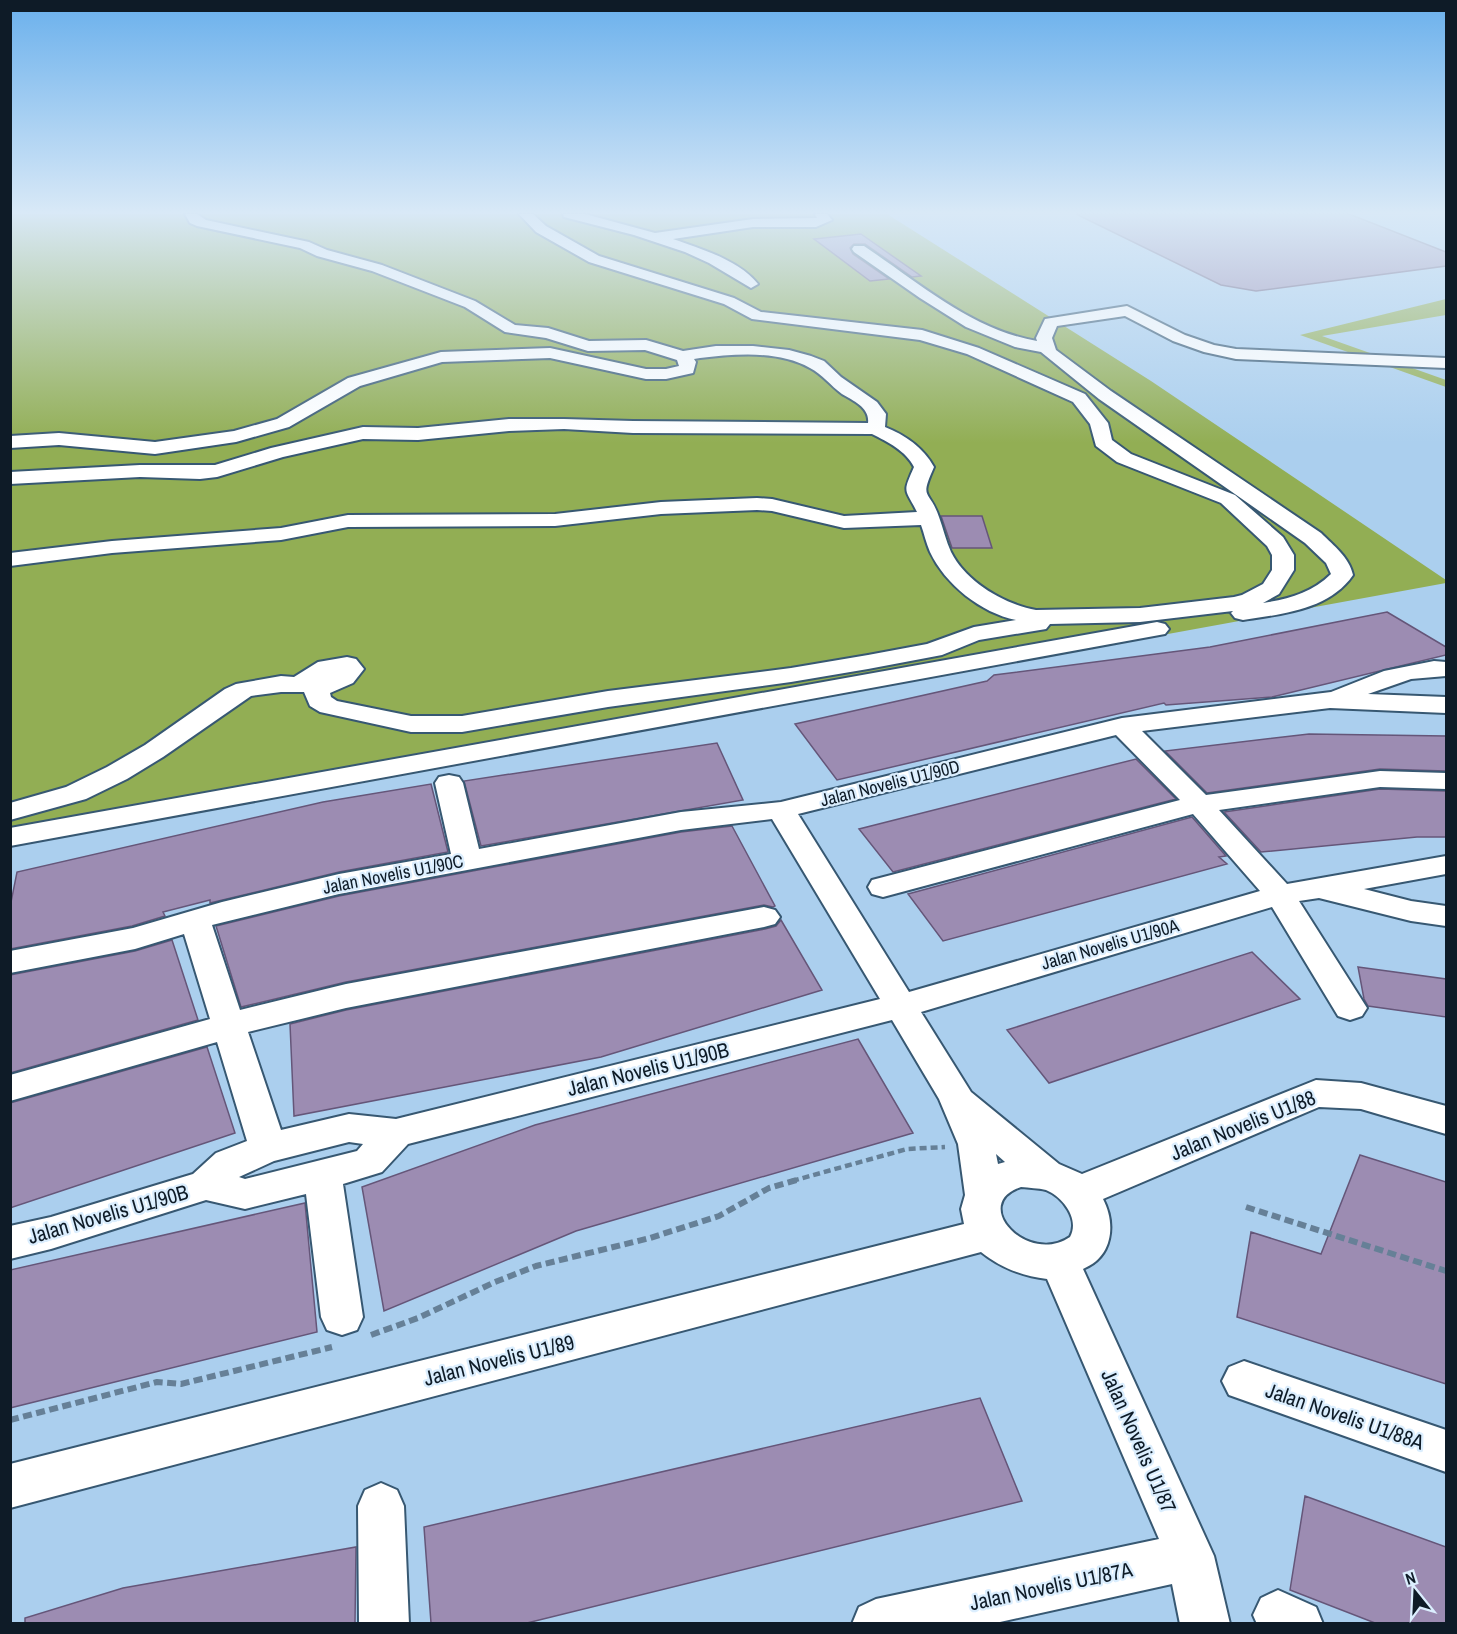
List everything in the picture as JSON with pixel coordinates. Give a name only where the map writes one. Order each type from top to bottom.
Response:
[{"type":"street","points":[[10,442],[59,440],[155,448],[236,436],[283,423],[354,382],[441,357],[550,354],[656,375],[687,369],[688,362],[683,357],[646,345],[588,346],[548,333],[511,329],[470,304],[438,290]]},
{"type":"street","points":[[10,477],[140,471],[200,473],[217,471],[278,452],[363,433],[418,434],[508,425],[564,424],[633,427],[875,429],[896,440],[922,460],[924,467],[915,488],[917,497],[926,509],[940,551],[952,572],[993,603],[1013,613],[1036,617],[1140,615],[1249,601],[1271,589],[1283,570],[1284,555],[1275,542],[1228,499],[1124,458],[1112,450],[1103,442],[1099,423],[1086,404],[1066,391],[949,342],[922,335],[757,316],[729,301],[694,290]]},
{"type":"street","points":[[922,290],[982,329],[1024,344],[1047,348]]},
{"type":"street","points":[[10,837],[1279,606],[1321,594],[1334,586],[1342,575],[1340,566],[1313,538],[1105,395],[1049,352],[1044,338],[1048,326],[1057,320],[1127,311],[1179,338],[1236,354],[1446,363]]},
{"type":"street","points":[[683,357],[708,351],[744,349],[816,363],[837,382],[873,406],[878,420],[875,429]]},
{"type":"street","points":[[10,560],[112,547],[281,534],[348,521],[555,520],[661,508],[757,504],[772,505],[844,522],[929,518]]},
{"type":"street","points":[[10,812],[76,793],[117,773],[154,751],[234,694],[245,689],[308,687],[319,701],[329,707],[362,716],[411,724],[462,724],[608,699],[769,679],[933,650],[974,634],[1038,626],[1036,617]]},
{"type":"street","name":"Jalan Novelis U1/90D","points":[[1330,700],[1377,681],[1426,669],[1446,669]]},
{"type":"street","name":"Jalan Novelis U1/90D","points":[[781,810],[1122,726],[1330,700],[1446,705]]},
{"type":"street","points":[[1122,726],[1198,804],[1280,895],[1350,1008]]},
{"type":"street","points":[[883,886],[1198,804],[1380,779],[1446,781]]},
{"type":"street","points":[[449,783],[467,860]]},
{"type":"street","points":[[781,810],[956,1097],[975,1144],[986,1214],[1006,1252],[1032,1262],[1060,1262],[1082,1252],[1093,1234],[1091,1212],[1063,1183],[956,1097]]},
{"type":"street","name":"Jalan Novelis U1/90C","points":[[10,962],[135,938],[195,920],[339,884],[681,821],[781,810]]},
{"type":"street","name":"Jalan Novelis U1/90A","points":[[900,1006],[1280,895],[1446,866]]},
{"type":"street","name":"Jalan Novelis U1/90A","points":[[1322,889],[1411,911],[1446,916]]},
{"type":"street","points":[[10,1088],[143,1052],[266,1014],[345,996],[764,917]]},
{"type":"street","points":[[195,920],[268,1148]]},
{"type":"street","name":"Jalan Novelis U1/90B","points":[[10,1243],[51,1233],[206,1185],[229,1163],[268,1148],[349,1128],[396,1133],[900,1006]]},
{"type":"street","name":"Jalan Novelis U1/88","points":[[1063,1183],[1316,1093],[1361,1096],[1446,1120]]},
{"type":"street","name":"Jalan Novelis U1/90B","points":[[206,1185],[244,1194],[323,1175],[369,1162],[396,1133]]},
{"type":"street","points":[[986,1214],[999,1180],[1021,1172],[1063,1183]]},
{"type":"street","points":[[323,1175],[348,1333]]},
{"type":"street","name":"Jalan Novelis U1/89","points":[[10,1486],[986,1214]]},
{"type":"street","name":"Jalan Novelis U1/87","points":[[1060,1262],[1190,1556],[1205,1623]]},
{"type":"street","name":"Jalan Novelis U1/88A","points":[[1244,1381],[1446,1451]]},
{"type":"street","points":[[381,1506],[384,1623]]},
{"type":"street","name":"Jalan Novelis U1/87A","points":[[876,1623],[1190,1556]]},
{"type":"path","points":[[10,1420],[158,1382],[181,1384],[348,1333],[418,1318],[495,1282],[536,1266],[650,1238],[719,1216],[768,1188],[908,1149],[975,1144]]},
{"type":"path","points":[[1246,1207],[1446,1271]]},
{"type":"green space","points":[[10,290],[1008,290],[1151,381],[1446,580],[1446,583],[11,846]]},
{"type":"green space","points":[[1446,299],[1446,315],[1322,336],[1446,380],[1446,387],[1300,335]]},
{"type":"building","points":[[941,516],[982,516],[992,548],[952,548]]},
{"type":"building","points":[[1387,612],[1446,647],[1446,655],[1272,697],[1166,705],[1164,703],[837,780],[795,724],[987,681],[994,675],[1210,647]]},
{"type":"building","points":[[1309,734],[1446,736],[1446,771],[1380,769],[1207,793],[1165,751]]},
{"type":"building","points":[[717,743],[743,800],[481,846],[464,781]]},
{"type":"building","points":[[1136,759],[1176,799],[893,872],[859,829]]},
{"type":"building","points":[[431,784],[448,852],[339,872],[210,903],[210,900],[163,912],[165,916],[132,926],[10,949],[10,907],[17,872],[323,802]]},
{"type":"building","points":[[1380,789],[1446,791],[1446,837],[1417,837],[1261,852],[1224,812]]},
{"type":"building","points":[[1192,817],[1226,856],[1219,857],[1227,864],[943,941],[908,894]]},
{"type":"building","points":[[732,826],[775,906],[764,905],[346,982],[241,1007],[216,926],[339,896],[681,832]]},
{"type":"building","points":[[781,920],[822,990],[601,1057],[294,1116],[290,1024],[346,1010],[765,929],[776,926]]},
{"type":"building","points":[[172,940],[198,1020],[10,1073],[10,975],[135,951]]},
{"type":"building","points":[[1252,952],[1300,999],[1049,1083],[1007,1030]]},
{"type":"building","points":[[1358,967],[1446,979],[1446,1017],[1368,1006],[1364,999]]},
{"type":"building","points":[[858,1039],[913,1133],[576,1231],[384,1311],[362,1187],[535,1125]]},
{"type":"building","points":[[207,1047],[235,1133],[10,1208],[10,1103]]},
{"type":"building","points":[[1360,1155],[1446,1182],[1446,1384],[1237,1317],[1251,1232],[1321,1254]]},
{"type":"building","points":[[305,1203],[317,1332],[10,1408],[10,1270]]},
{"type":"building","points":[[980,1398],[1022,1501],[527,1623],[431,1623],[424,1527]]},
{"type":"building","points":[[1305,1496],[1446,1547],[1446,1623],[1375,1623],[1290,1590]]},
{"type":"building","points":[[356,1547],[355,1623],[25,1623],[25,1618],[123,1588]]}]
